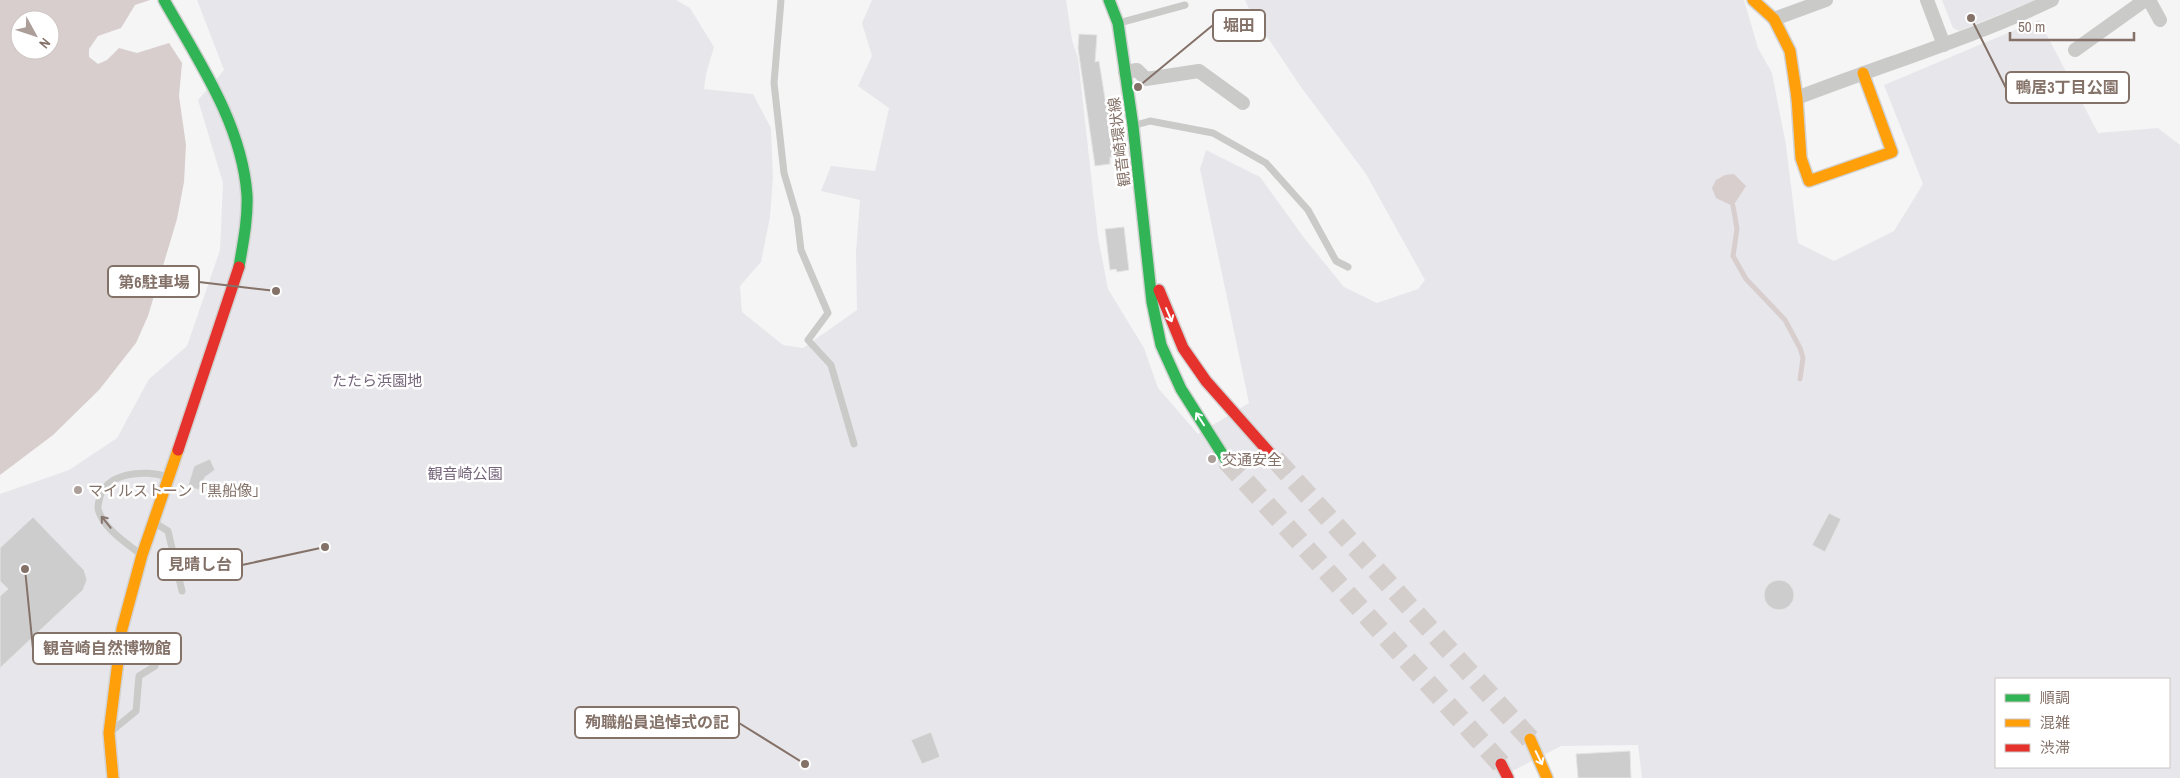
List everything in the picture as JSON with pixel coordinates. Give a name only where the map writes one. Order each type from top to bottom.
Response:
[{"type":"street","points":[[112,778],[109,733],[122,629],[142,554],[238,272],[246,228],[247,194],[235,137],[212,85],[164,0]]},
{"type":"street","name":"観音崎環状線","points":[[1109,0],[1118,23],[1133,126],[1152,302],[1161,345],[1180,389],[1226,460]]},
{"type":"street","points":[[1753,0],[1774,19],[1790,51],[1797,98],[1801,158],[1809,181],[1892,152],[1863,72]]},
{"type":"street","points":[[1774,19],[1826,0]]},
{"type":"street","points":[[1927,0],[1944,45]]},
{"type":"street","points":[[1797,98],[1863,72],[1944,45],[2052,0]]},
{"type":"street","points":[[2075,50],[2145,0]]},
{"type":"street","points":[[2150,0],[2160,20]]},
{"type":"street","points":[[1125,72],[1137,70],[1146,79],[1199,71],[1243,104]]},
{"type":"street","name":"観音崎環状線","points":[[1147,252],[1163,300],[1183,348],[1206,381],[1275,459]]},
{"type":"street","points":[[1530,739],[1547,778]]},
{"type":"street","points":[[1501,764],[1508,778]]},
{"type":"lane","points":[[781,0],[774,83],[784,172],[797,218],[801,250],[828,312],[808,340],[831,365],[854,444]]},
{"type":"lane","points":[[1118,23],[1185,5]]},
{"type":"lane","points":[[1133,126],[1150,120],[1213,133],[1266,163],[1308,210],[1336,261],[1348,267]]},
{"type":"lane","points":[[142,554],[103,521],[98,510],[99,496],[108,484],[123,476],[157,473],[168,477]]},
{"type":"lane","points":[[153,522],[168,531],[182,591]]},
{"type":"lane","points":[[109,733],[136,711],[139,676],[154,666]]},
{"type":"green space","name":"観音崎公園","points":[[197,0],[676,0],[690,8],[714,47],[706,74],[704,89],[753,94],[771,128],[773,178],[770,217],[761,262],[740,286],[742,312],[783,345],[803,348],[857,310],[856,252],[860,200],[821,191],[831,166],[875,171],[889,108],[858,86],[872,56],[862,23],[872,0],[1066,0],[1072,40],[1078,58],[1098,237],[1108,289],[1144,348],[1158,388],[1198,434],[1249,403],[1200,169],[1206,150],[1260,177],[1305,239],[1344,287],[1377,303],[1418,289],[1425,280],[1366,174],[1301,87],[1251,13],[1245,0],[1744,0],[1758,48],[1772,73],[1786,145],[1798,243],[1834,261],[1894,231],[1923,184],[1884,85],[2039,20],[2098,133],[2158,128],[2180,145],[2180,778],[1642,778],[1638,745],[1561,746],[1499,778],[0,778],[0,494],[69,470],[117,438],[149,379],[187,346],[220,250],[223,183],[198,100],[224,70]]},
{"type":"green space","points":[[1942,0],[2036,0],[1959,31],[1953,28]]},
{"type":"shaded area","points":[[0,0],[150,0],[135,5],[121,28],[98,36],[89,49],[89,57],[98,64],[107,60],[119,48],[137,53],[169,43],[182,63],[179,96],[186,145],[184,182],[177,219],[148,316],[136,343],[99,390],[53,435],[0,475]]},
{"type":"shaded area","points":[[1734,174],[1746,186],[1733,206],[1716,198],[1712,188],[1716,180],[1725,175]]},
{"type":"building","points":[[1079,34],[1097,35],[1095,62],[1099,61],[1106,105],[1109,104],[1111,122],[1108,122],[1113,157],[1110,157],[1110,164],[1095,166],[1078,48]]},
{"type":"building","points":[[1124,227],[1129,270],[1117,272],[1116,269],[1110,270],[1105,229]]},
{"type":"building","points":[[210,459],[215,470],[205,477],[199,490],[188,486],[194,466]]},
{"type":"building","points":[[1829,513],[1841,519],[1825,552],[1812,545]]},
{"type":"building","points":[[33,517],[84,570],[87,580],[83,590],[0,668],[0,596],[8,589],[0,581],[0,548]]},
{"type":"building","points":[[1779,580],[1790,584],[1794,595],[1790,606],[1779,610],[1768,606],[1764,595],[1768,584]]},
{"type":"building","points":[[931,732],[940,757],[922,764],[911,740]]},
{"type":"building","points":[[1630,751],[1631,778],[1578,778],[1576,754]]},
{"type":"waterway","points":[[1733,206],[1737,229],[1733,256],[1746,279],[1785,320],[1800,348],[1803,358],[1800,379]]},
{"type":"tunnel","points":[[1275,459],[1530,739]]},
{"type":"tunnel","points":[[1226,460],[1501,764]]},
{"type":"traffic: fast","points":[[164,0],[204,69],[228,118],[237,143],[247,195],[246,222],[239,267]]},
{"type":"traffic: fast","points":[[1109,0],[1118,23],[1133,126],[1152,302],[1161,345],[1181,389],[1226,460]]},
{"type":"traffic: slow","points":[[1753,0],[1774,19],[1790,51],[1797,98],[1801,158],[1809,181],[1892,152],[1863,73]]},
{"type":"traffic: slow","points":[[113,778],[109,733],[122,629],[142,555],[178,450]]},
{"type":"traffic: slow","points":[[1530,739],[1547,778]]},
{"type":"traffic: jam","points":[[178,450],[239,267]]},
{"type":"traffic: jam","points":[[1159,290],[1183,348],[1206,381],[1275,459]]},
{"type":"traffic: jam","points":[[1501,764],[1508,778]]},
{"type":"place","name":"鴨居3丁目公園","points":[[1971,18]]},
{"type":"place","name":"堀田","points":[[1138,87]]},
{"type":"place","name":"第6駐車場","points":[[276,291]]},
{"type":"place","name":"交通安全","points":[[1212,459]]},
{"type":"place","name":"マイルストーン「黒船像」","points":[[78,490]]},
{"type":"place","name":"見晴し台","points":[[325,547]]},
{"type":"place","name":"観音崎自然博物館","points":[[25,569]]},
{"type":"place","name":"殉職船員追悼式の記","points":[[805,764]]},
{"type":"park label","name":"たたら浜園地","points":[[377,380]]}]
